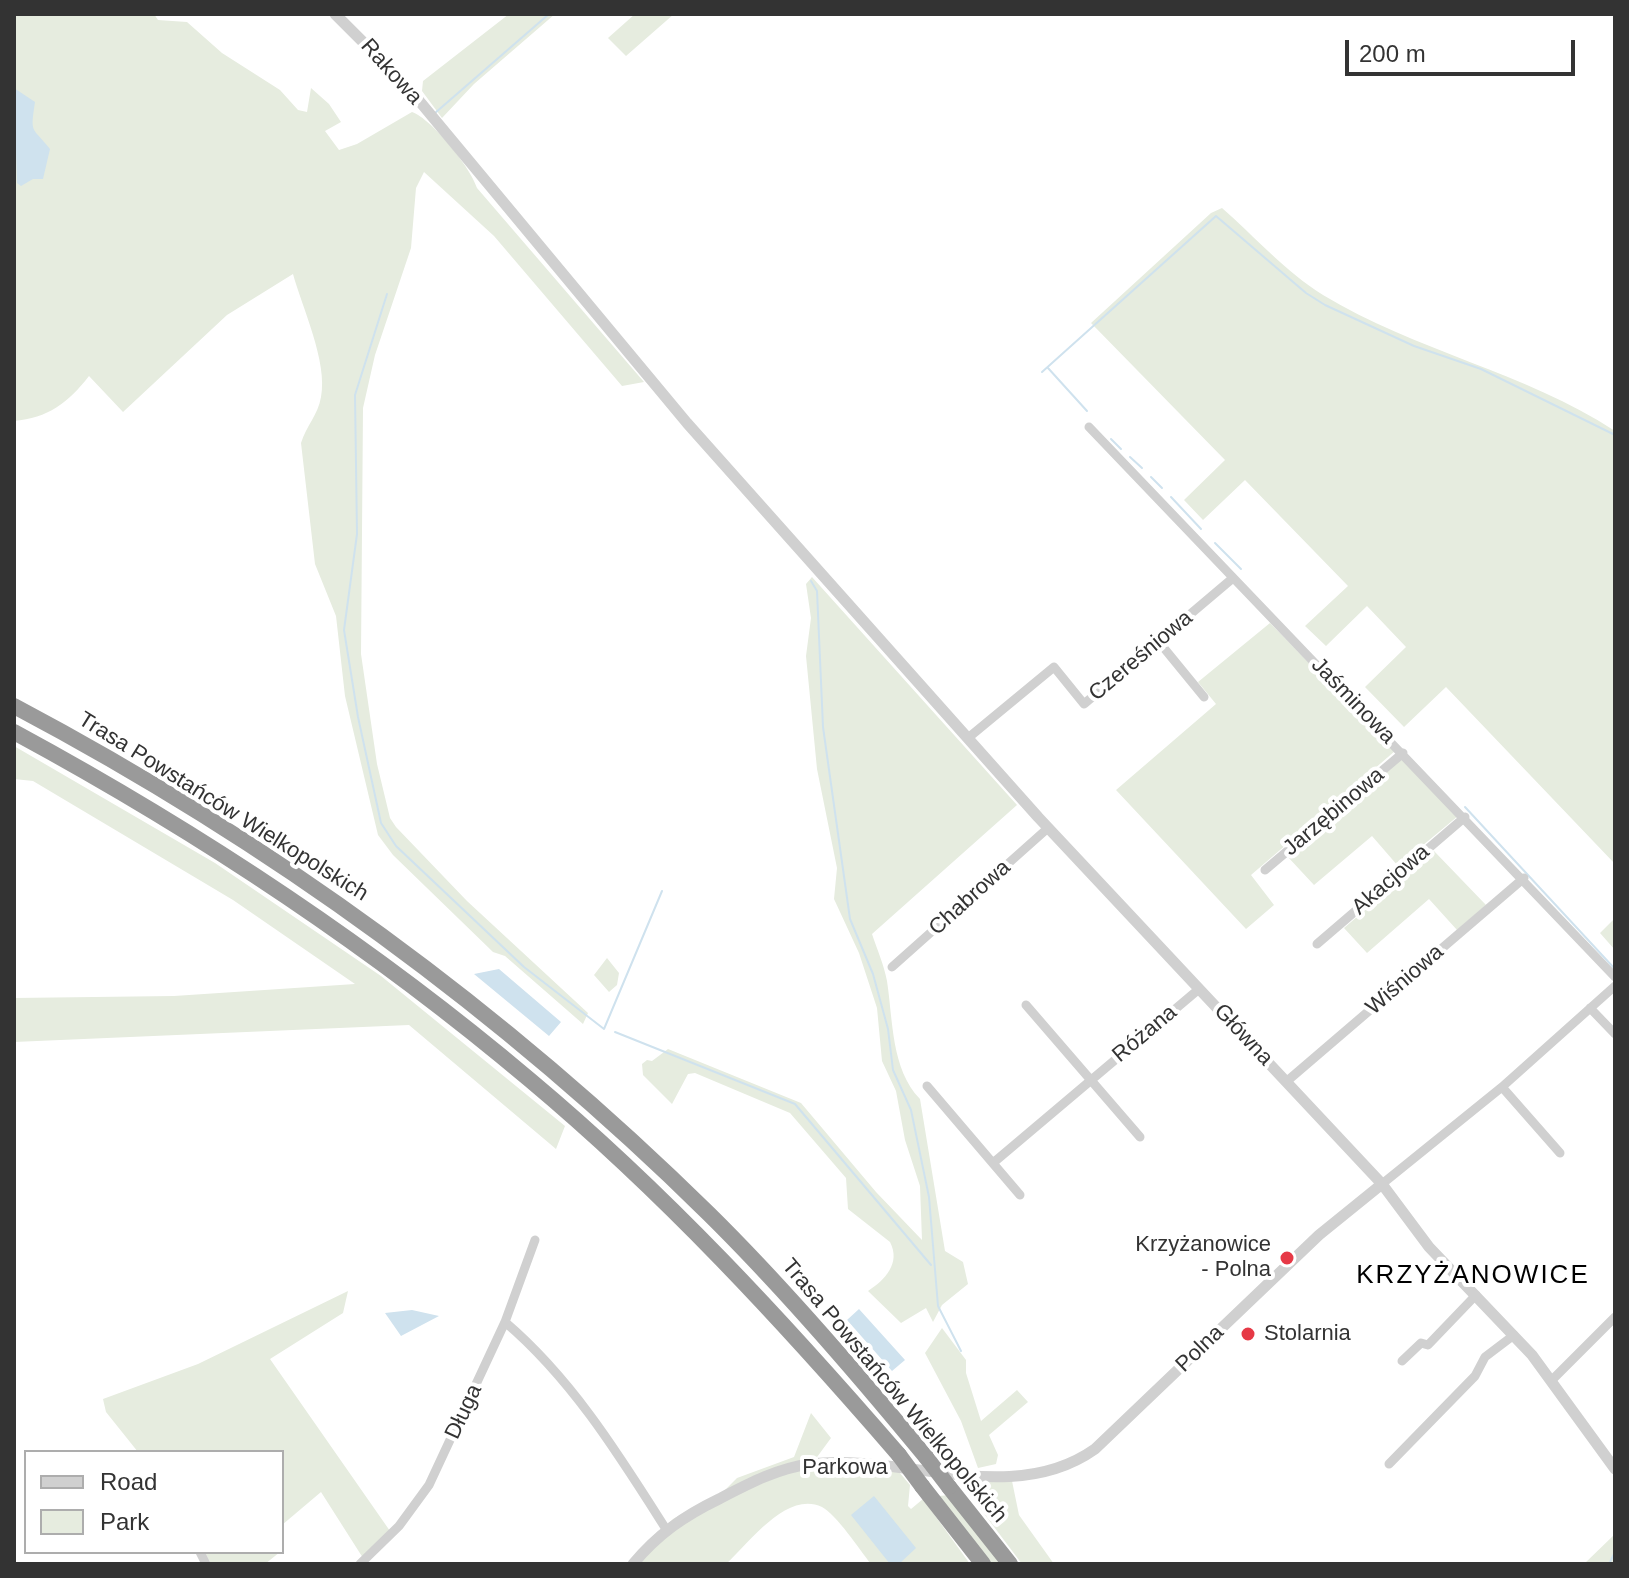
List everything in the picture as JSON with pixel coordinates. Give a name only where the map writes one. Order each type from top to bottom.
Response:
[{"type":"highway","name":"Trasa Powstańców Wielkopolskich","points":[[14,706],[164,791],[255,848],[364,921],[480,1009],[625,1134],[710,1215],[839,1353],[1010,1564]]},
{"type":"highway","name":"Trasa Powstańców Wielkopolskich","points":[[14,732],[243,866],[350,941],[499,1054],[691,1228],[770,1309],[899,1455],[983,1564]]},
{"type":"street","name":"Rakowa","points":[[335,14],[387,63],[687,423],[968,738]]},
{"type":"street","name":"Jaśminowa","points":[[1089,427],[1524,878],[1615,977]]},
{"type":"street","name":"Czereśniowa","points":[[968,738],[1054,667],[1084,704],[1233,578]]},
{"type":"street","points":[[1159,642],[1204,697]]},
{"type":"street","name":"Główna","points":[[968,738],[1048,828],[1382,1184],[1429,1247],[1514,1335],[1552,1380],[1614,1464]]},
{"type":"street","name":"Jarzębinowa","points":[[1265,870],[1403,753]]},
{"type":"street","name":"Akacjowa","points":[[1317,944],[1465,817]]},
{"type":"street","name":"Chabrowa","points":[[892,967],[1048,828]]},
{"type":"street","name":"Wiśniowa","points":[[1286,1082],[1524,878]]},
{"type":"street","name":"Polna","points":[[990,1475],[1048,1473],[1071,1465],[1095,1449],[1319,1235],[1502,1087],[1615,986]]},
{"type":"street","name":"Różana","points":[[993,1163],[1199,989]]},
{"type":"street","points":[[1026,1005],[1140,1137]]},
{"type":"street","points":[[1590,1008],[1615,1034]]},
{"type":"street","points":[[927,1086],[1020,1195]]},
{"type":"street","points":[[1502,1087],[1560,1153]]},
{"type":"street","name":"Długa","points":[[360,1564],[399,1526],[429,1485],[505,1322],[535,1240]]},
{"type":"street","points":[[1402,1361],[1421,1343],[1428,1345],[1476,1295]]},
{"type":"street","points":[[1552,1380],[1615,1317]]},
{"type":"street","points":[[505,1322],[530,1344],[577,1398],[666,1529]]},
{"type":"street","points":[[1389,1464],[1475,1376],[1485,1357],[1514,1335]]},
{"type":"street","name":"Parkowa","points":[[633,1564],[666,1529],[744,1486],[808,1464],[990,1475]]},
{"type":"green space","points":[[14,14],[154,14],[158,20],[187,22],[222,53],[280,90],[298,110],[307,112],[311,88],[329,104],[341,122],[325,131],[339,150],[357,144],[412,112],[420,116],[450,145],[477,188],[644,382],[622,386],[494,236],[424,172],[416,188],[411,248],[375,355],[363,408],[361,654],[377,764],[390,818],[396,827],[467,901],[588,1013],[583,1024],[505,956],[493,952],[393,855],[378,835],[345,696],[336,616],[315,564],[301,443],[321,397],[321,368],[293,274],[227,315],[123,412],[89,376],[56,408],[14,421]]},
{"type":"green space","points":[[509,14],[555,14],[474,84],[442,118],[422,91],[423,81]]},
{"type":"green space","points":[[635,14],[674,14],[626,56],[608,38]]},
{"type":"green space","points":[[1222,208],[1309,286],[1358,315],[1544,393],[1615,431],[1615,864],[1446,687],[1404,727],[1365,687],[1406,647],[1367,606],[1326,646],[1305,626],[1348,586],[1245,480],[1203,520],[1184,500],[1225,460],[1091,323],[1211,213]]},
{"type":"green space","points":[[812,577],[1017,805],[872,934],[887,981],[898,1059],[920,1099],[945,1251],[963,1262],[968,1284],[942,1305],[933,1322],[926,1308],[901,1323],[868,1291],[890,1270],[894,1257],[890,1242],[848,1209],[846,1178],[790,1113],[695,1073],[688,1074],[672,1104],[643,1075],[642,1064],[668,1049],[801,1103],[876,1192],[922,1240],[920,1186],[905,1140],[896,1091],[882,1061],[877,1008],[859,953],[834,899],[837,868],[817,769],[806,656],[811,618],[806,584]]},
{"type":"green space","points":[[1270,623],[1395,751],[1251,875],[1274,905],[1246,929],[1116,790],[1216,704],[1198,682]]},
{"type":"green space","points":[[14,746],[215,863],[381,976],[565,1126],[556,1149],[409,1025],[14,1042],[14,998],[174,996],[355,984],[233,900],[33,781],[14,779]]},
{"type":"green space","points":[[1402,758],[1458,816],[1398,866],[1372,836],[1314,885],[1287,856]]},
{"type":"green space","points":[[1434,851],[1486,905],[1457,930],[1429,899],[1367,953],[1344,928]]},
{"type":"green space","points":[[1615,918],[1615,950],[1600,933]]},
{"type":"green space","points":[[607,958],[619,973],[617,985],[609,992],[594,975]]},
{"type":"green space","points":[[348,1291],[343,1313],[270,1359],[390,1531],[363,1558],[321,1492],[284,1523],[284,1450],[136,1450],[106,1412],[103,1399],[198,1364]]},
{"type":"green space","points":[[942,1328],[966,1360],[966,1373],[981,1421],[1017,1390],[1028,1402],[989,1435],[998,1455],[996,1464],[978,1468],[961,1421],[925,1353]]},
{"type":"green space","points":[[811,1413],[831,1438],[809,1468],[899,1472],[910,1485],[908,1506],[911,1509],[923,1499],[970,1564],[871,1564],[828,1511],[809,1504],[782,1512],[726,1564],[629,1564],[673,1519],[724,1491],[737,1478],[794,1457]]},
{"type":"green space","points":[[956,1477],[1012,1481],[1019,1515],[1054,1564],[1022,1564],[976,1503],[987,1492],[966,1489]]},
{"type":"green space","points":[[951,1495],[1001,1564],[989,1564],[938,1496]]},
{"type":"green space","points":[[1615,1534],[1615,1564],[1584,1564]]},
{"type":"green space","points":[[206,1554],[278,1554],[265,1564],[211,1564]]},
{"type":"water","points":[[14,88],[35,102],[34,129],[50,149],[43,179],[33,179],[21,186],[17,183]]},
{"type":"water","points":[[499,969],[561,1022],[549,1036],[474,974]]},
{"type":"water","points":[[859,1309],[905,1360],[892,1371],[847,1320]]},
{"type":"water","points":[[412,1310],[439,1316],[401,1336],[385,1313]]},
{"type":"water","points":[[874,1496],[916,1548],[899,1564],[890,1564],[851,1515]]},
{"type":"waterway","points":[[435,113],[549,14]]},
{"type":"waterway","points":[[1042,372],[1216,216],[1306,293],[1325,305],[1414,346],[1481,369],[1615,435]]},
{"type":"waterway","points":[[387,294],[355,395],[357,534],[344,630],[358,717],[381,823],[396,846],[524,967],[604,1029],[662,891]]},
{"type":"waterway","points":[[1048,368],[1087,411]]},
{"type":"waterway","points":[[1111,439],[1121,449]]},
{"type":"waterway","points":[[1130,457],[1142,468]]},
{"type":"waterway","points":[[1151,477],[1162,488]]},
{"type":"waterway","points":[[1171,497],[1201,529]]},
{"type":"waterway","points":[[1215,543],[1241,569]]},
{"type":"waterway","points":[[811,581],[817,591],[823,727],[850,919],[873,974],[888,1029],[893,1070],[911,1110],[929,1197],[938,1306],[961,1351]]},
{"type":"waterway","points":[[1465,807],[1614,968]]},
{"type":"waterway","points":[[615,1032],[795,1104],[931,1265]]},
{"type":"waterway","points":[[1609,1564],[1615,1552]]},
{"type":"place","name":"Krzyżanowice - Polna","points":[[1287,1258]]},
{"type":"place","name":"Stolarnia","points":[[1248,1334]]},
{"type":"district","name":"KRZYŻANOWICE","points":[[1473,1276]]}]
